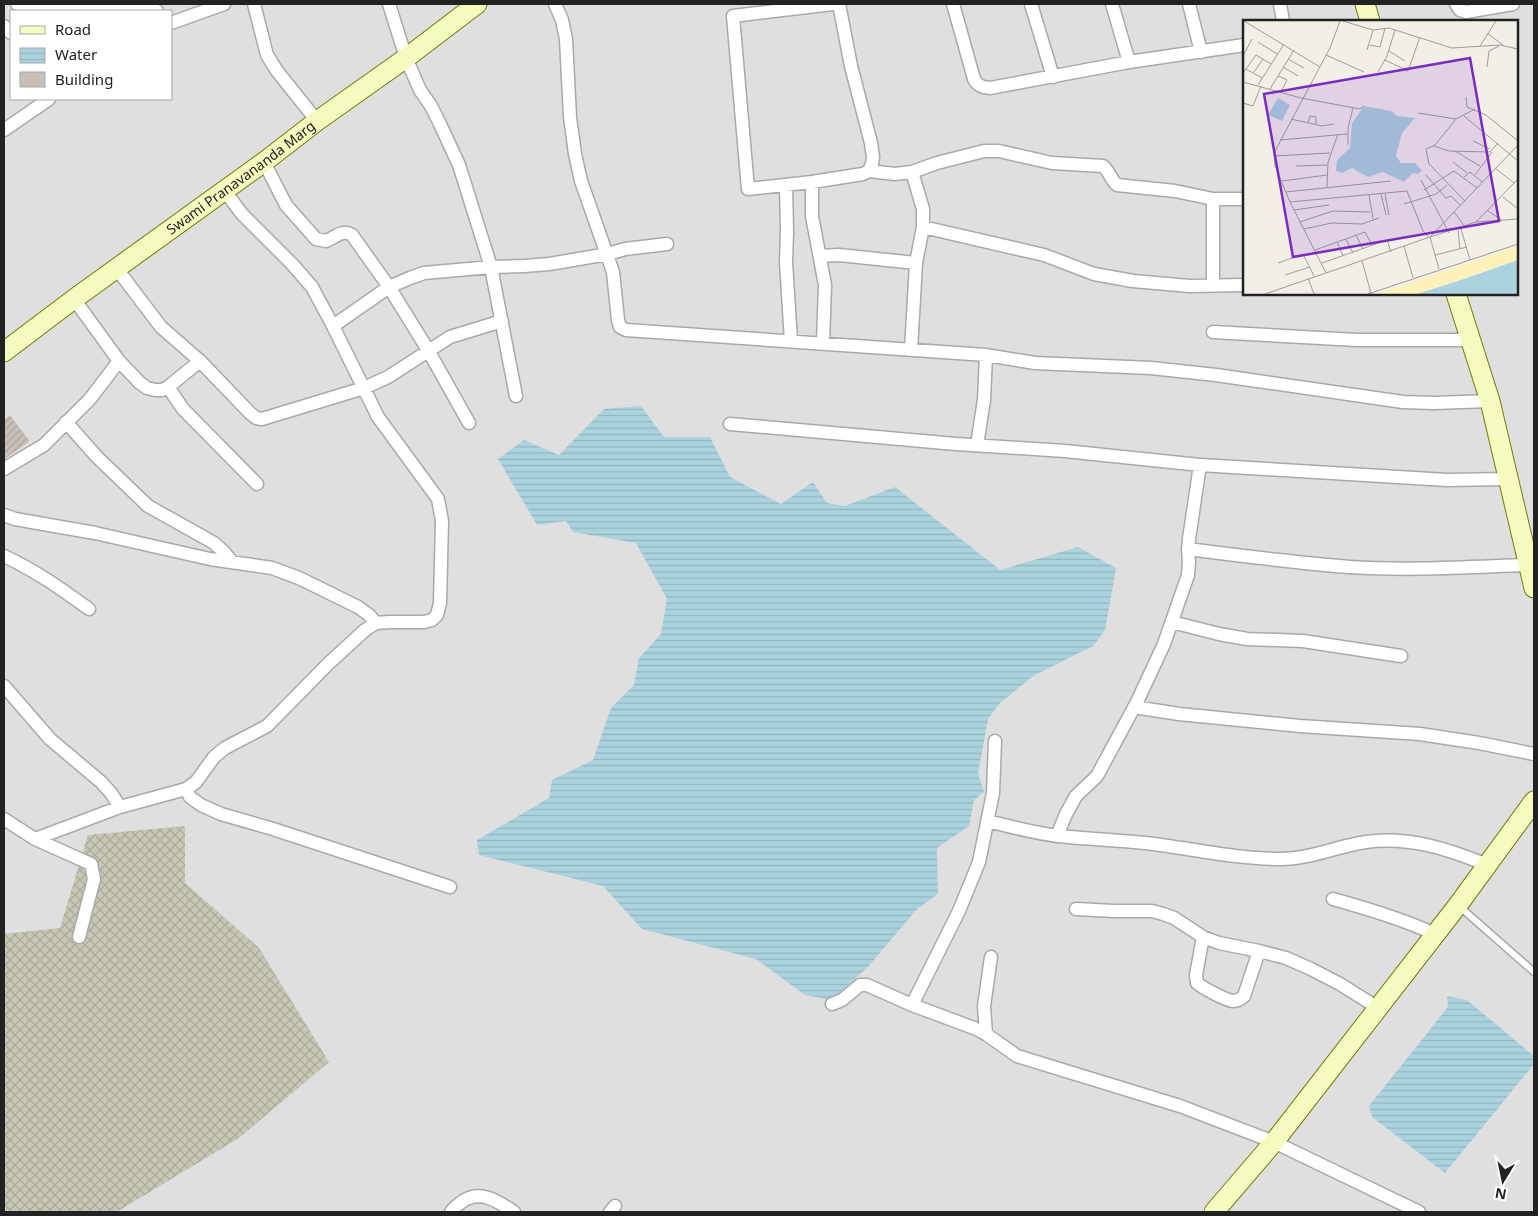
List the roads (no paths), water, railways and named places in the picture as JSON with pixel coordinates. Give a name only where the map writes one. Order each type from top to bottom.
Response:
[{"type":"main road","name":"Swami Pranavananda Marg","points":[[4,352],[477,4]]},
{"type":"main road","points":[[1365,4],[1370,20]]},
{"type":"main road","points":[[1456,295],[1490,401],[1534,588]]},
{"type":"main road","points":[[1214,1212],[1274,1142],[1458,905],[1534,801]]},
{"type":"street","points":[[17,4],[144,7],[153,10]]},
{"type":"street","points":[[172,23],[224,4]]},
{"type":"street","points":[[254,4],[267,55],[277,71],[317,121]]},
{"type":"street","points":[[389,4],[406,58],[420,90],[431,106],[459,165],[491,267],[516,396]]},
{"type":"street","points":[[555,4],[562,20],[566,39],[570,117],[575,154],[581,181],[613,272],[620,327],[626,330],[986,355],[1035,363],[1150,368],[1216,375],[1403,402],[1434,404],[1490,401]]},
{"type":"street","points":[[833,4],[733,16],[748,189],[812,182],[863,174],[869,171],[895,174],[912,172],[937,163],[984,151],[1000,151],[1052,163],[1103,166],[1109,171],[1112,180],[1117,185],[1175,191],[1213,199],[1243,199]]},
{"type":"street","points":[[839,4],[873,157],[869,171]]},
{"type":"street","points":[[953,4],[974,79],[982,88],[1053,78],[1129,62],[1243,45]]},
{"type":"street","points":[[1031,4],[1053,78]]},
{"type":"street","points":[[1112,4],[1129,62]]},
{"type":"street","points":[[1189,4],[1201,52]]},
{"type":"street","points":[[1280,4],[1283,20]]},
{"type":"street","points":[[1456,4],[1460,10],[1466,12],[1513,4]]},
{"type":"street","points":[[4,130],[48,100]]},
{"type":"street","points":[[264,162],[286,206],[316,239],[326,241],[342,232],[347,232],[352,236],[389,287],[428,350],[469,423]]},
{"type":"street","points":[[911,350],[916,263],[923,228],[923,209],[912,172]]},
{"type":"street","points":[[812,182],[812,216],[825,285],[823,344]]},
{"type":"street","points":[[786,185],[786,262],[791,341]]},
{"type":"street","points":[[35,839],[120,806],[186,789],[196,782],[214,757],[225,748],[267,726],[328,664],[365,630],[376,623],[424,622],[432,620],[437,615],[440,603],[442,521],[438,500],[378,417],[312,288],[242,214],[224,190]]},
{"type":"street","points":[[1213,199],[1213,286]]},
{"type":"street","points":[[923,228],[1044,255],[1094,274],[1132,281],[1189,286],[1243,285]]},
{"type":"street","points":[[333,326],[389,287],[424,274],[491,267],[549,264],[608,254],[625,249],[667,244]]},
{"type":"street","points":[[820,256],[839,255],[916,263]]},
{"type":"street","points":[[117,268],[161,328],[200,361],[250,413],[256,418],[262,419],[364,388],[388,377],[450,337],[502,320]]},
{"type":"street","points":[[74,299],[119,361],[147,388],[162,390],[168,387],[200,361]]},
{"type":"street","points":[[1213,332],[1357,340],[1470,340]]},
{"type":"street","points":[[977,445],[984,400],[986,355]]},
{"type":"street","points":[[4,469],[44,445],[90,399],[119,361]]},
{"type":"street","points":[[168,387],[183,409],[257,484]]},
{"type":"street","points":[[66,422],[97,457],[148,506],[214,543],[232,562]]},
{"type":"street","points":[[730,424],[1065,451],[1200,465],[1447,480],[1508,479]]},
{"type":"street","points":[[1057,836],[1076,796],[1098,776],[1164,644],[1188,575],[1188,549],[1200,465]]},
{"type":"street","points":[[4,515],[210,558],[272,568],[299,578],[358,607],[376,623]]},
{"type":"street","points":[[1188,549],[1351,566],[1461,568],[1529,565]]},
{"type":"street","points":[[4,556],[48,579],[89,609]]},
{"type":"street","points":[[1172,622],[1247,639],[1303,641],[1401,656]]},
{"type":"street","points":[[4,686],[50,738],[101,782],[120,806]]},
{"type":"street","points":[[1134,707],[1179,714],[1300,726],[1420,734],[1534,754]]},
{"type":"street","points":[[912,1005],[959,911],[979,862],[993,793],[995,741]]},
{"type":"street","points":[[186,789],[190,797],[201,805],[221,814],[450,887]]},
{"type":"street","points":[[4,819],[35,839],[91,864],[94,879],[79,937]]},
{"type":"street","points":[[988,821],[1013,828],[1057,836],[1279,859],[1298,858],[1366,842],[1393,840],[1422,843],[1457,852],[1487,865]]},
{"type":"street","points":[[1333,899],[1386,914],[1435,934]]},
{"type":"street","points":[[1076,909],[1152,911],[1174,918],[1219,943],[1286,958],[1340,984],[1378,1008]]},
{"type":"street","points":[[1204,936],[1196,975],[1197,983],[1202,988],[1233,1001],[1240,1000],[1244,996],[1258,951]]},
{"type":"street","points":[[986,1034],[984,1006],[991,958]]},
{"type":"street","points":[[832,1004],[842,1000],[860,985],[867,985],[912,1005],[974,1028],[986,1034],[1017,1056],[1180,1106],[1274,1142],[1416,1211]]},
{"type":"street","points":[[451,1212],[466,1199],[475,1196],[487,1197],[498,1201],[514,1212]]},
{"type":"lane","points":[[1458,905],[1534,972]]},
{"type":"water","points":[[641,406],[664,437],[710,437],[730,477],[781,504],[813,482],[827,503],[845,506],[895,487],[1000,570],[1078,547],[1116,568],[1105,630],[1093,646],[1033,676],[1000,703],[988,719],[978,773],[984,792],[974,800],[969,826],[937,848],[938,894],[917,909],[868,967],[831,1000],[805,995],[756,959],[642,929],[603,886],[479,855],[477,840],[549,798],[552,780],[593,760],[611,708],[634,685],[639,658],[661,634],[667,599],[636,543],[573,532],[566,521],[537,525],[498,459],[524,440],[559,455],[604,409]]},
{"type":"water","points":[[1447,996],[1467,1000],[1534,1056],[1534,1064],[1445,1173],[1372,1117],[1369,1106],[1448,1007]]}]
